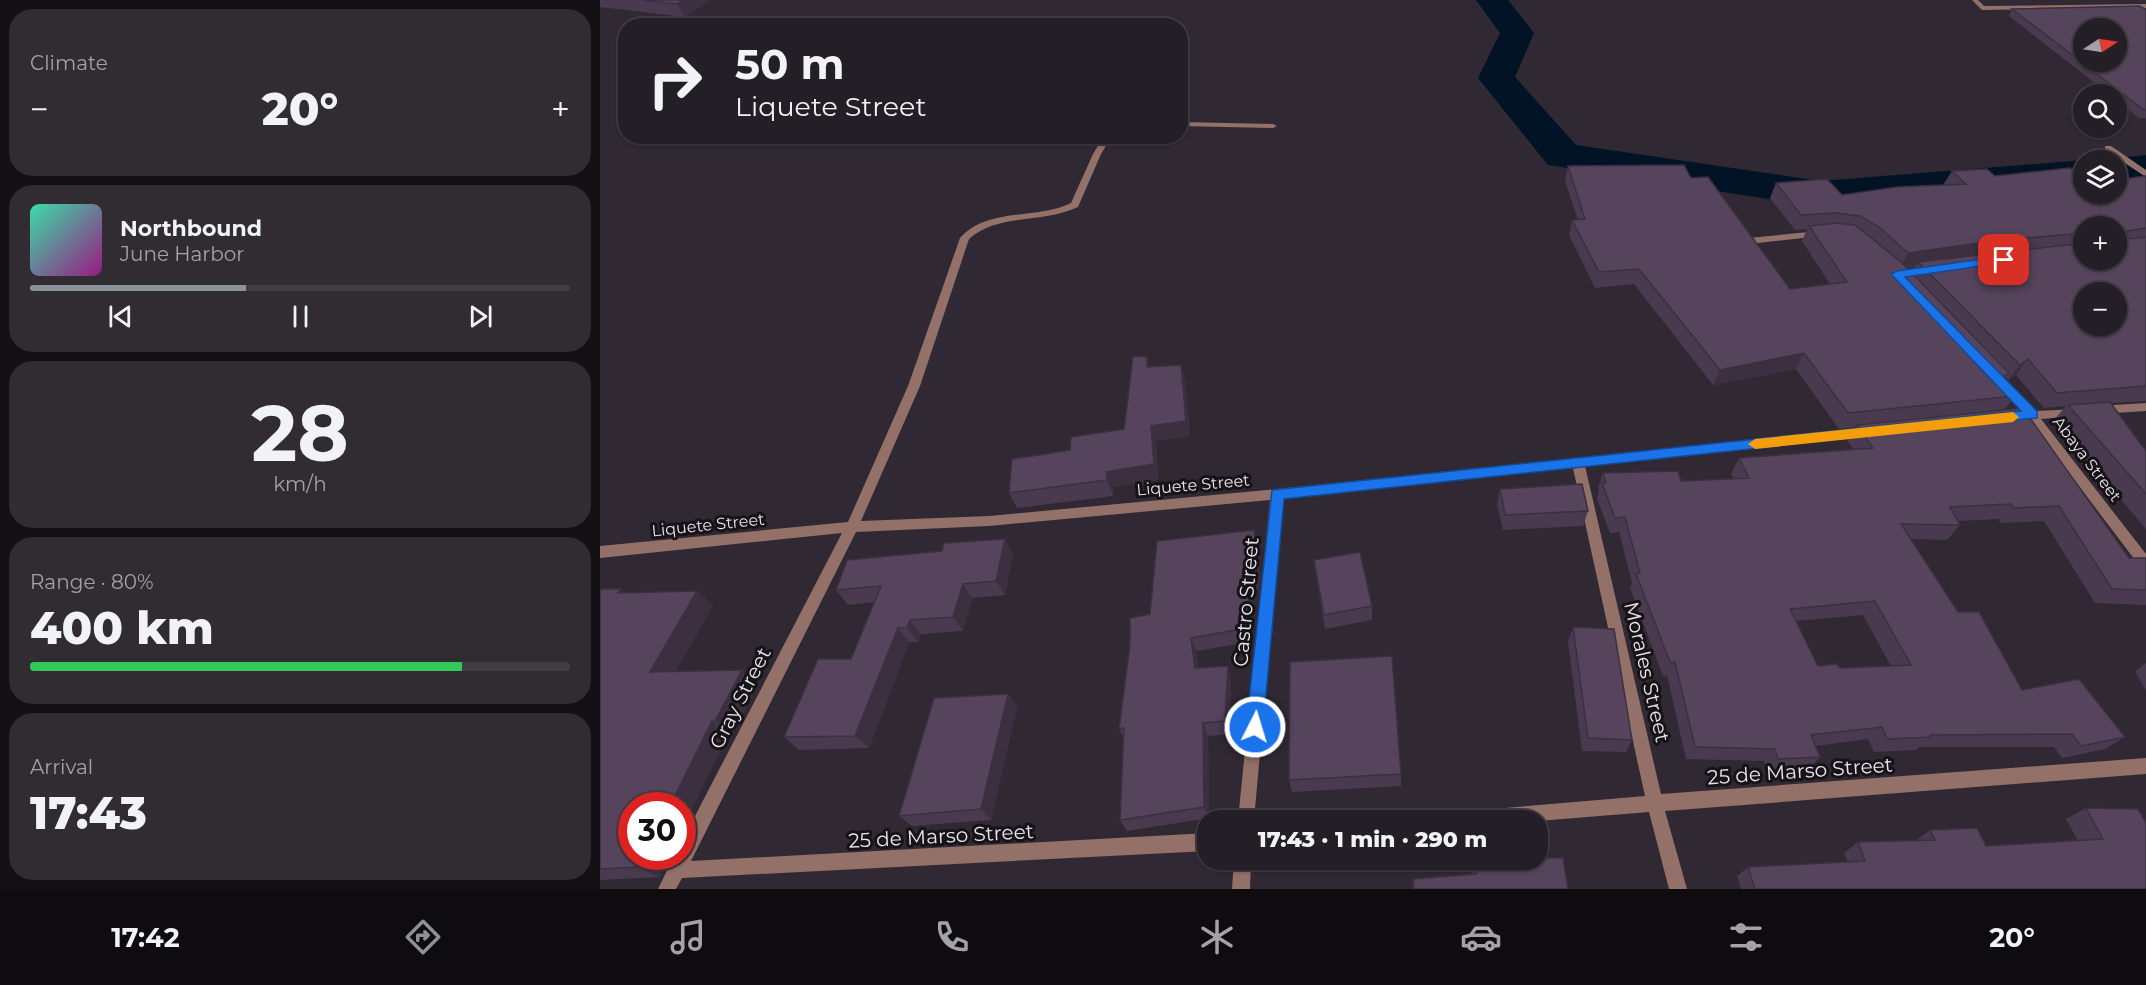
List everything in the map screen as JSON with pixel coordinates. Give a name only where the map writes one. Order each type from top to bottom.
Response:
[{"type":"street","points":[[1975,0],[1982,8],[2146,6]]},
{"type":"street","points":[[1188,124],[1273,126]]},
{"type":"street","name":"Gray Street","points":[[696,831],[852,527],[914,386],[965,238],[971,231],[983,224],[1047,215],[1075,204],[1103,144]]},
{"type":"street","points":[[2108,148],[2146,174]]},
{"type":"street","points":[[1749,241],[1829,233]]},
{"type":"street","name":"Abaya Street","points":[[1992,374],[2032,415],[2146,564]]},
{"type":"street","points":[[1997,418],[2146,407]]},
{"type":"street","name":"Liquete Street","points":[[600,552],[852,527],[990,520],[1277,494],[1881,431]]},
{"type":"street","name":"Morales Street","points":[[1578,463],[1655,802],[1678,889]]},
{"type":"street","name":"Castro Street","points":[[1247,810],[1277,494]]},
{"type":"street","name":"25 de Marso Street","points":[[1548,812],[2146,766]]},
{"type":"street","name":"25 de Marso Street","points":[[696,869],[1197,843]]},
{"type":"street","name":"Gray Street","points":[[667,889],[676,870]]},
{"type":"street","points":[[1241,889],[1242,870]]},
{"type":"building","points":[[643,0],[683,0],[677,4]]},
{"type":"building","points":[[2140,6],[2146,10],[2146,110],[2127,97],[2127,84],[2110,84],[2094,72],[2127,72],[2127,18],[2073,18],[2073,56],[2012,9]]},
{"type":"building","points":[[1684,165],[1691,178],[1708,177],[1790,289],[1847,282],[1809,226],[1836,223],[1855,225],[1901,262],[2009,373],[2002,378],[2015,396],[1848,413],[1804,353],[1720,370],[1639,269],[1599,272],[1572,220],[1585,219],[1568,166]]},
{"type":"building","points":[[2070,168],[2073,170],[2073,204],[2127,204],[2127,179],[2146,176],[2146,228],[2127,231],[2127,216],[2073,216],[2073,234],[1994,241],[1908,253],[1879,227],[1860,216],[1836,213],[1801,215],[1776,183],[1827,179],[1842,195],[1897,187],[1966,184],[1952,171],[1987,169],[1995,176]]},
{"type":"building","points":[[2127,235],[2128,239],[2146,237],[2146,386],[2057,393],[2028,359],[2020,365],[1918,262],[2073,244],[2073,270],[2127,270]]},
{"type":"building","points":[[1133,356],[1147,357],[1147,367],[1181,365],[1186,421],[1151,426],[1154,464],[1107,472],[1107,480],[1009,493],[1012,459],[1070,450],[1071,437],[1124,429]]},
{"type":"building","points":[[2110,402],[2146,451],[2146,494],[2068,405]]},
{"type":"building","points":[[2023,408],[2129,558],[2146,558],[2146,590],[2112,589],[2059,506],[2014,508],[2011,504],[1950,507],[1960,525],[1901,524],[1958,612],[1979,612],[2022,690],[2079,679],[2125,737],[2081,746],[2072,734],[1930,735],[1931,737],[1887,739],[1882,727],[1811,735],[1820,757],[1778,759],[1775,749],[1695,747],[1675,662],[1670,662],[1636,574],[1640,573],[1625,517],[1615,518],[1602,483],[1606,483],[1603,473],[1678,471],[1681,481],[1749,478],[1739,458],[1873,448],[1857,425]],"holes":[[[1875,601],[1911,665],[1840,668],[1837,664],[1818,666],[1790,609]]]},
{"type":"building","points":[[1582,484],[1588,511],[1505,515],[1500,489]]},
{"type":"building","points":[[1254,530],[1258,559],[1256,575],[1251,576],[1246,628],[1191,638],[1195,668],[1228,666],[1225,721],[1203,723],[1204,807],[1120,820],[1124,728],[1119,729],[1130,645],[1130,618],[1150,614],[1157,541]]},
{"type":"building","points":[[1005,539],[996,581],[963,584],[953,617],[910,620],[907,628],[898,628],[855,736],[784,737],[818,659],[851,659],[881,586],[836,590],[847,560],[942,551],[944,543]]},
{"type":"building","points":[[1360,552],[1372,606],[1324,615],[1314,560]]},
{"type":"building","points":[[600,589],[621,589],[618,593],[697,591],[650,672],[742,670],[715,721],[712,721],[677,792],[618,792],[618,868],[600,869]]},
{"type":"building","points":[[1573,627],[1614,629],[1632,740],[1588,738]]},
{"type":"building","points":[[1392,656],[1401,774],[1289,780],[1290,662]]},
{"type":"building","points":[[1008,694],[981,809],[899,816],[934,698]]},
{"type":"building","points":[[2086,808],[2138,809],[2146,823],[2146,889],[1755,889],[1748,867],[1865,861],[1858,842],[1935,840],[1930,830],[1977,828],[1986,846],[2103,839]]},
{"type":"building","points":[[1548,858],[1563,858],[1568,889],[1414,889],[1413,879],[1476,874],[1476,870],[1548,870]]},
{"type":"waterway","points":[[1492,0],[1517,33],[1496,78],[1563,156],[1821,194],[2073,174]]},
{"type":"waterway","points":[[2127,169],[2146,168]]},
{"type":"slow traffic","points":[[1755,444],[2013,417]]},
{"type":"route","points":[[1255,727],[1277,494],[2032,415],[1897,274],[2004,260]]}]
